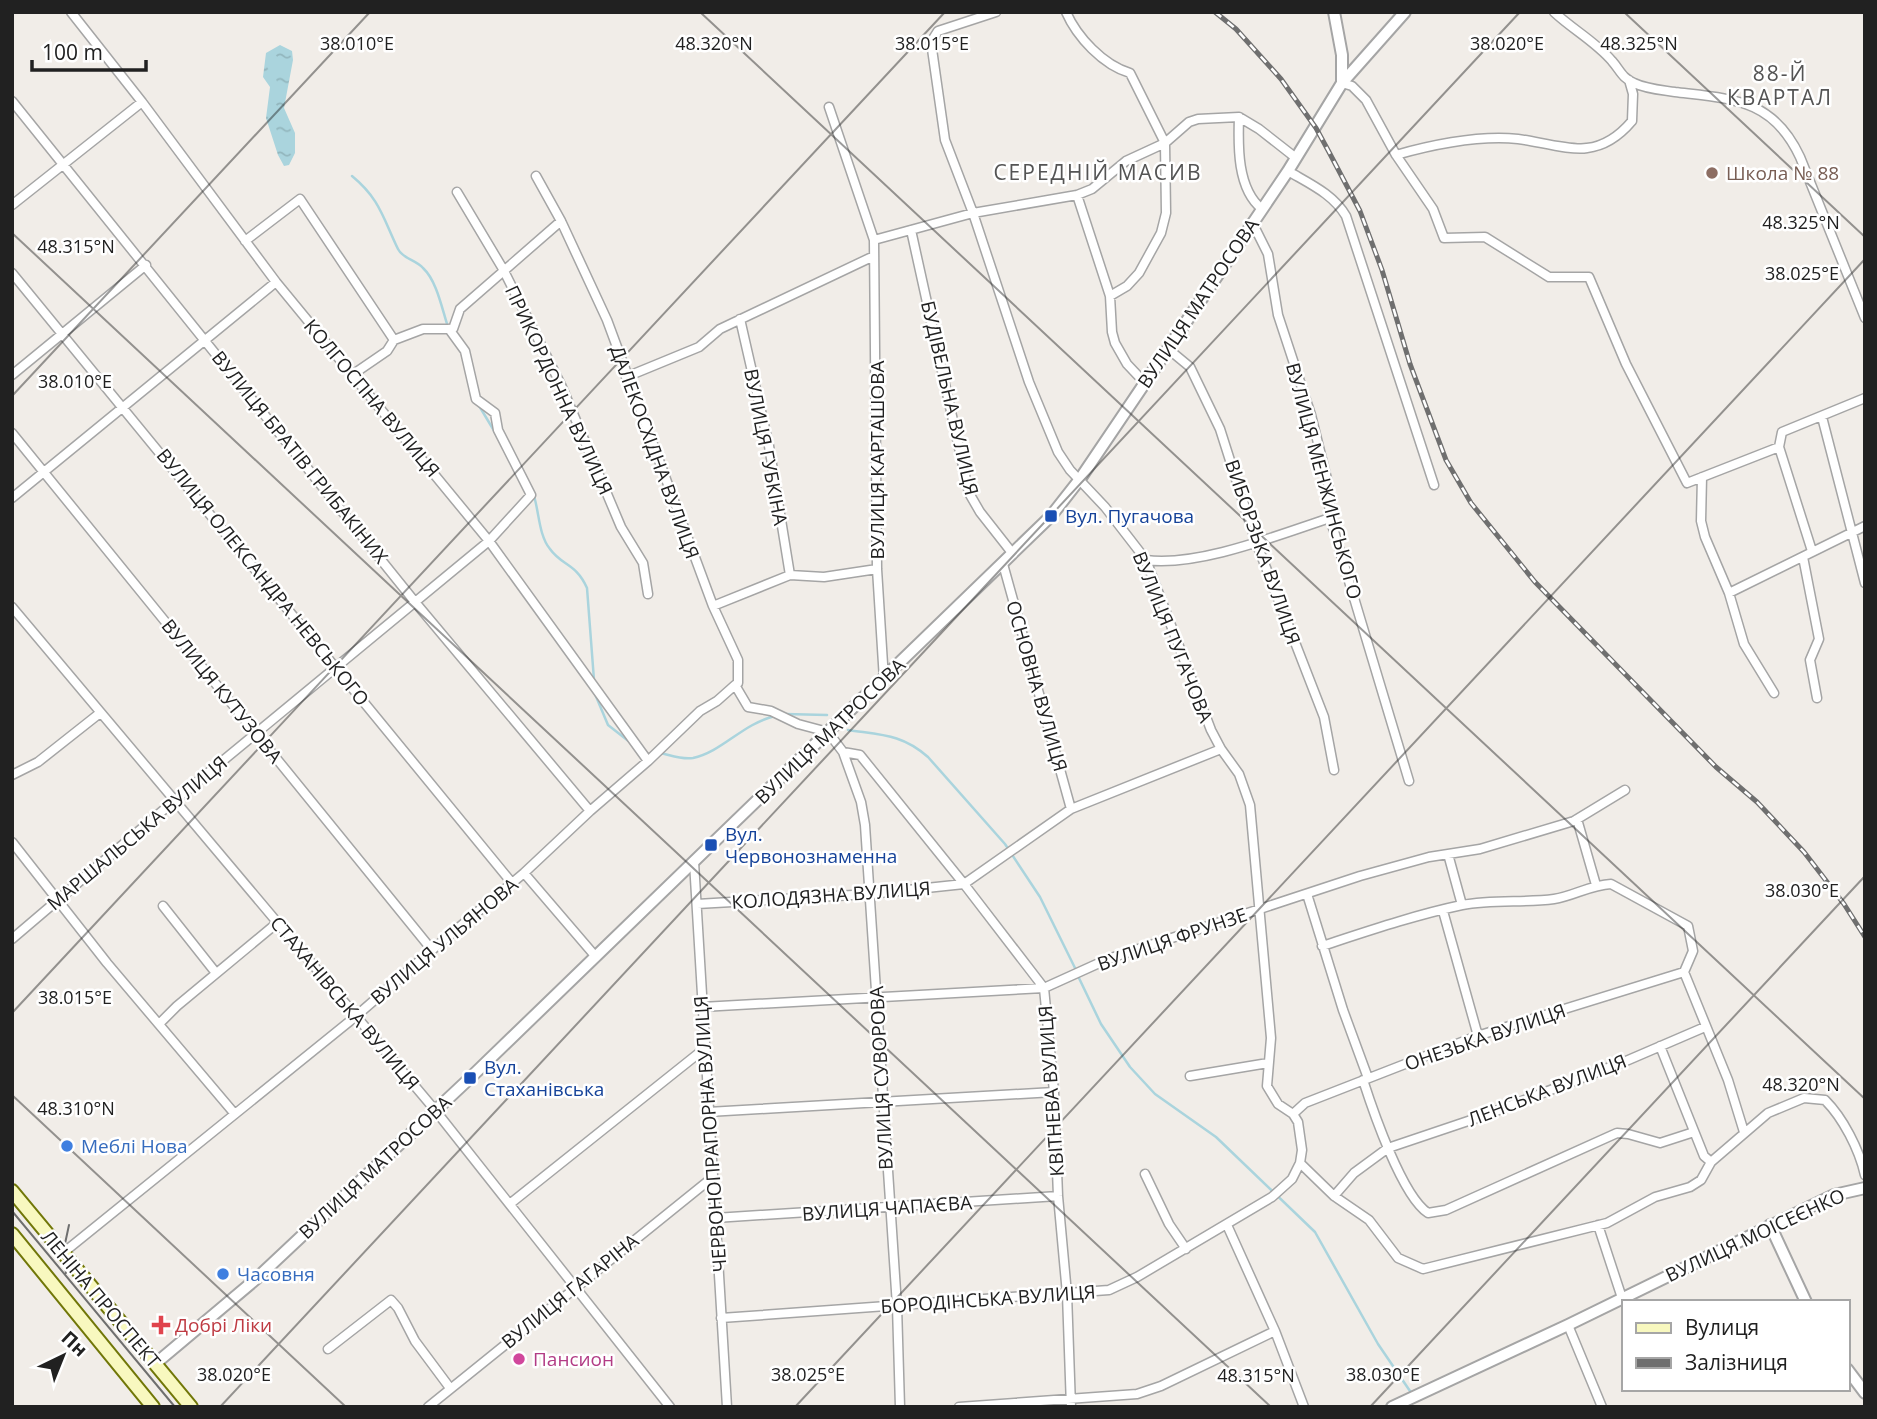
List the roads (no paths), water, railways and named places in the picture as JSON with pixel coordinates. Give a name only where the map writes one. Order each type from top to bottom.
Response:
[{"type":"main road","name":"ЛЕНІНА ПРОСПЕКТ","points":[[12,1191],[191,1407]]},
{"type":"main road","name":"ЛЕНІНА ПРОСПЕКТ","points":[[12,1234],[153,1407]]},
{"type":"street","name":"КОЛГОСПНА ВУЛИЦЯ","points":[[71,12],[142,102],[276,282],[489,541],[648,761]]},
{"type":"street","name":"ВУЛИЦЯ ПУГАЧОВА","points":[[996,12],[938,31],[931,42],[946,140],[1034,393],[1058,452],[1146,560],[1192,684],[1221,749],[1239,774],[1250,805],[1271,1038],[1266,1077],[1271,1097],[1293,1114]]},
{"type":"street","points":[[1066,12],[1070,22],[1095,51],[1130,73],[1165,143],[1165,222],[1134,280],[1110,296]]},
{"type":"street","points":[[1334,12],[1342,55],[1342,83],[1352,86],[1366,100],[1396,155],[1433,209],[1444,238],[1485,237],[1549,277],[1589,276],[1626,364],[1687,483],[1779,447]]},
{"type":"street","name":"ВУЛИЦЯ МАТРОСОВА","points":[[155,1364],[256,1279],[435,1110],[884,680],[1051,516],[1080,479],[1288,171],[1342,83],[1405,12]]},
{"type":"street","points":[[1554,12],[1612,61],[1621,75],[1629,80],[1644,87],[1730,100],[1756,108],[1777,121],[1793,141],[1865,318]]},
{"type":"street","points":[[1342,55],[1352,60],[1362,60]]},
{"type":"street","points":[[1396,155],[1422,148],[1485,139],[1517,139],[1586,149],[1614,138],[1632,121],[1633,94],[1629,80]]},
{"type":"street","name":"ВУЛИЦЯ БРАТІВ ГРИБАКІНИХ","points":[[12,101],[415,602],[590,811]]},
{"type":"street","points":[[12,205],[142,102]]},
{"type":"street","name":"ВУЛИЦЯ КАРТАШОВА","points":[[829,107],[874,240],[877,569],[884,680]]},
{"type":"street","points":[[1239,117],[1240,155],[1248,193],[1262,209]]},
{"type":"street","points":[[874,240],[973,213],[1077,195],[1093,189],[1126,161],[1165,143],[1189,122],[1198,119],[1239,117],[1296,158]]},
{"type":"street","points":[[1288,171],[1326,193],[1340,205],[1346,216],[1434,485]]},
{"type":"street","name":"ДАЛЕКОСХІДНА ВУЛИЦЯ","points":[[536,176],[561,221],[607,320],[713,606],[738,660],[735,685]]},
{"type":"street","name":"ПРИКОРДОННА ВУЛИЦЯ","points":[[457,192],[503,269],[561,385],[621,527],[643,563],[648,594]]},
{"type":"street","points":[[1077,195],[1110,296],[1115,343],[1127,364],[1144,382]]},
{"type":"street","points":[[245,241],[300,199],[394,340]]},
{"type":"street","points":[[352,375],[387,351],[394,340],[423,329],[453,329],[460,309],[561,221]]},
{"type":"street","name":"ВУЛИЦЯ МЕНЖИНСЬКОГО","points":[[1252,222],[1268,254],[1278,316],[1314,426],[1328,483],[1330,518],[1409,781]]},
{"type":"street","name":"БУДІВЕЛЬНА ВУЛИЦЯ","points":[[911,230],[969,493],[980,512],[1013,554]]},
{"type":"street","points":[[626,377],[699,347],[720,329],[874,257]]},
{"type":"street","points":[[12,375],[146,265]]},
{"type":"street","name":"ВУЛИЦЯ ОЛЕКСАНДРА НЕВСЬКОГО","points":[[12,273],[512,883]]},
{"type":"street","points":[[12,498],[276,282]]},
{"type":"street","name":"ВУЛИЦЯ ГУБКІНА","points":[[740,319],[769,446],[790,575]]},
{"type":"street","name":"МАРШАЛЬСЬКА ВУЛИЦЯ","points":[[12,939],[174,801],[489,541],[531,495],[498,429],[495,413],[476,399],[465,351],[449,329]]},
{"type":"street","name":"ВИБОРЗЬКА ВУЛИЦЯ","points":[[1167,348],[1190,367],[1212,408],[1256,542],[1324,716],[1334,770]]},
{"type":"street","points":[[1812,551],[1779,447],[1783,432],[1865,398]]},
{"type":"street","points":[[1822,417],[1865,583]]},
{"type":"street","name":"ВУЛИЦЯ КУТУЗОВА","points":[[12,433],[432,950]]},
{"type":"street","points":[[1702,477],[1702,521],[1705,537],[1730,593],[1744,645],[1774,693]]},
{"type":"street","points":[[1146,560],[1175,562],[1256,542],[1330,518]]},
{"type":"street","points":[[1730,593],[1865,526]]},
{"type":"street","points":[[1803,557],[1819,639],[1810,660],[1817,698]]},
{"type":"street","name":"ОСНОВНА ВУЛИЦЯ","points":[[1003,564],[1071,809]]},
{"type":"street","points":[[713,606],[790,575],[824,577],[877,569]]},
{"type":"street","name":"СТАХАНІВСЬКА ВУЛИЦЯ","points":[[12,607],[435,1110],[667,1403]]},
{"type":"street","points":[[648,761],[700,711],[717,701],[735,685],[748,707],[771,710],[798,724],[828,732]]},
{"type":"street","points":[[12,775],[38,762],[100,713]]},
{"type":"street","name":"КВІТНЕВА ВУЛИЦЯ","points":[[828,732],[843,752],[860,755],[1044,988],[1054,1091],[1058,1196],[1067,1294],[1070,1403]]},
{"type":"street","points":[[964,884],[1071,809],[1221,749]]},
{"type":"street","name":"ВУЛИЦЯ СУВОРОВА","points":[[843,752],[863,811],[897,1306],[900,1407]]},
{"type":"street","name":"ВУЛИЦЯ УЛЬЯНОВА","points":[[63,1252],[355,1017],[524,873],[648,761]]},
{"type":"street","name":"ВУЛИЦЯ ФРУНЗЕ","points":[[702,1007],[1044,988],[1108,959],[1360,876],[1429,857],[1480,849],[1577,819],[1625,790]]},
{"type":"street","points":[[1577,819],[1596,885]]},
{"type":"street","points":[[12,842],[107,963],[234,1113]]},
{"type":"street","points":[[1448,854],[1462,905]]},
{"type":"street","name":"ЧЕРВОНОПРАПОРНА ВУЛИЦЯ","points":[[694,862],[727,1407]]},
{"type":"street","points":[[524,873],[596,957]]},
{"type":"street","name":"КОЛОДЯЗНА ВУЛИЦЯ","points":[[697,904],[870,894],[964,884]]},
{"type":"street","points":[[1322,946],[1462,905],[1563,897],[1596,885],[1611,884],[1688,926],[1693,951],[1684,972],[1728,1080],[1744,1132]]},
{"type":"street","points":[[1307,894],[1388,1147],[1413,1197],[1428,1213],[1447,1210],[1617,1133],[1628,1133],[1660,1143],[1694,1132]]},
{"type":"street","points":[[163,906],[216,973]]},
{"type":"street","points":[[1443,911],[1478,1036]]},
{"type":"street","points":[[160,1023],[277,923]]},
{"type":"street","name":"ОНЕЗЬКА ВУЛИЦЯ","points":[[1293,1114],[1305,1103],[1478,1036],[1684,972]]},
{"type":"street","name":"ЛЕНСЬКА ВУЛИЦЯ","points":[[1334,1196],[1354,1173],[1388,1147],[1483,1116],[1705,1027]]},
{"type":"street","points":[[1660,1046],[1706,1159],[1712,1162]]},
{"type":"street","points":[[511,1203],[704,1049]]},
{"type":"street","points":[[1190,1076],[1268,1063]]},
{"type":"street","points":[[708,1112],[1054,1091]]},
{"type":"street","points":[[1293,1114],[1301,1135],[1300,1163],[1334,1196],[1369,1220],[1398,1258],[1423,1269],[1598,1225],[1655,1197],[1690,1187],[1701,1180],[1712,1162],[1768,1113],[1804,1098],[1825,1100],[1834,1109],[1857,1152],[1865,1175]]},
{"type":"street","name":"БОРОДІНСЬКА ВУЛИЦЯ","points":[[721,1318],[1109,1290],[1137,1277],[1272,1197],[1296,1174],[1300,1163]]},
{"type":"street","points":[[1145,1174],[1168,1224],[1185,1249]]},
{"type":"street","name":"ВУЛИЦЯ ГАГАРІНА","points":[[428,1407],[713,1177]]},
{"type":"street","name":"ВУЛИЦЯ МОІСЕЄНКО","points":[[1392,1407],[1569,1325],[1833,1195],[1865,1188]]},
{"type":"street","name":"ВУЛИЦЯ ЧАПАЄВА","points":[[715,1218],[1058,1196]]},
{"type":"street","points":[[1227,1225],[1275,1331],[1304,1407]]},
{"type":"street","points":[[1598,1225],[1622,1298]]},
{"type":"street","points":[[1770,1225],[1805,1300]]},
{"type":"street","points":[[327,1349],[391,1300],[415,1340],[450,1388]]},
{"type":"street","points":[[1569,1325],[1602,1407]]},
{"type":"street","points":[[958,1407],[1070,1403],[1150,1391],[1275,1331]]},
{"type":"street","points":[[1849,1372],[1865,1393]]},
{"type":"street","points":[[655,1407],[667,1403]]},
{"type":"water","points":[[280,45],[292,51],[293,60],[284,108],[295,133],[295,153],[289,165],[284,166],[266,118],[270,87],[263,77],[266,53]]},
{"type":"waterway","points":[[352,176],[375,201],[400,252],[420,265],[432,280],[448,327]]},
{"type":"waterway","points":[[478,404],[496,434]]},
{"type":"waterway","points":[[534,496],[546,544],[555,555],[574,569],[587,588],[594,680]]},
{"type":"waterway","points":[[595,694],[608,725],[631,743]]},
{"type":"waterway","points":[[785,714],[827,715]]},
{"type":"waterway","points":[[660,753],[685,758],[703,755],[752,725],[775,716]]},
{"type":"waterway","points":[[848,730],[900,740],[928,757],[1005,844],[1040,897],[1076,970]]},
{"type":"waterway","points":[[1078,976],[1101,1024],[1130,1067],[1155,1094],[1216,1137],[1315,1232],[1378,1344],[1412,1394]]},
{"type":"tram line","points":[[12,1211],[175,1407]]},
{"type":"tram line","points":[[66,1273],[63,1253],[69,1225]]},
{"type":"railway","points":[[1215,12],[1236,29],[1281,79],[1316,128],[1360,211],[1382,270],[1410,364],[1446,460],[1471,503],[1535,582],[1716,767],[1757,802],[1804,852],[1844,904],[1865,937]]},
{"type":"place","name":"Школа № 88","points":[[1712,173]]},
{"type":"place","name":"Вул. Пугачова","points":[[1051,516]]},
{"type":"place","name":"Вул. Червонознаменна","points":[[711,845]]},
{"type":"place","name":"Вул. Стаханівська","points":[[470,1078]]},
{"type":"place","name":"Меблі Нова","points":[[67,1146]]},
{"type":"place","name":"Часовня","points":[[223,1274]]},
{"type":"place","name":"Добрі Ліки","points":[[161,1325]]},
{"type":"place","name":"Пансион","points":[[519,1359]]},
{"type":"district","name":"88-Й КВАРТАЛ","points":[[1780,86]]},
{"type":"district","name":"СЕРЕДНІЙ МАСИВ","points":[[1098,173]]}]
